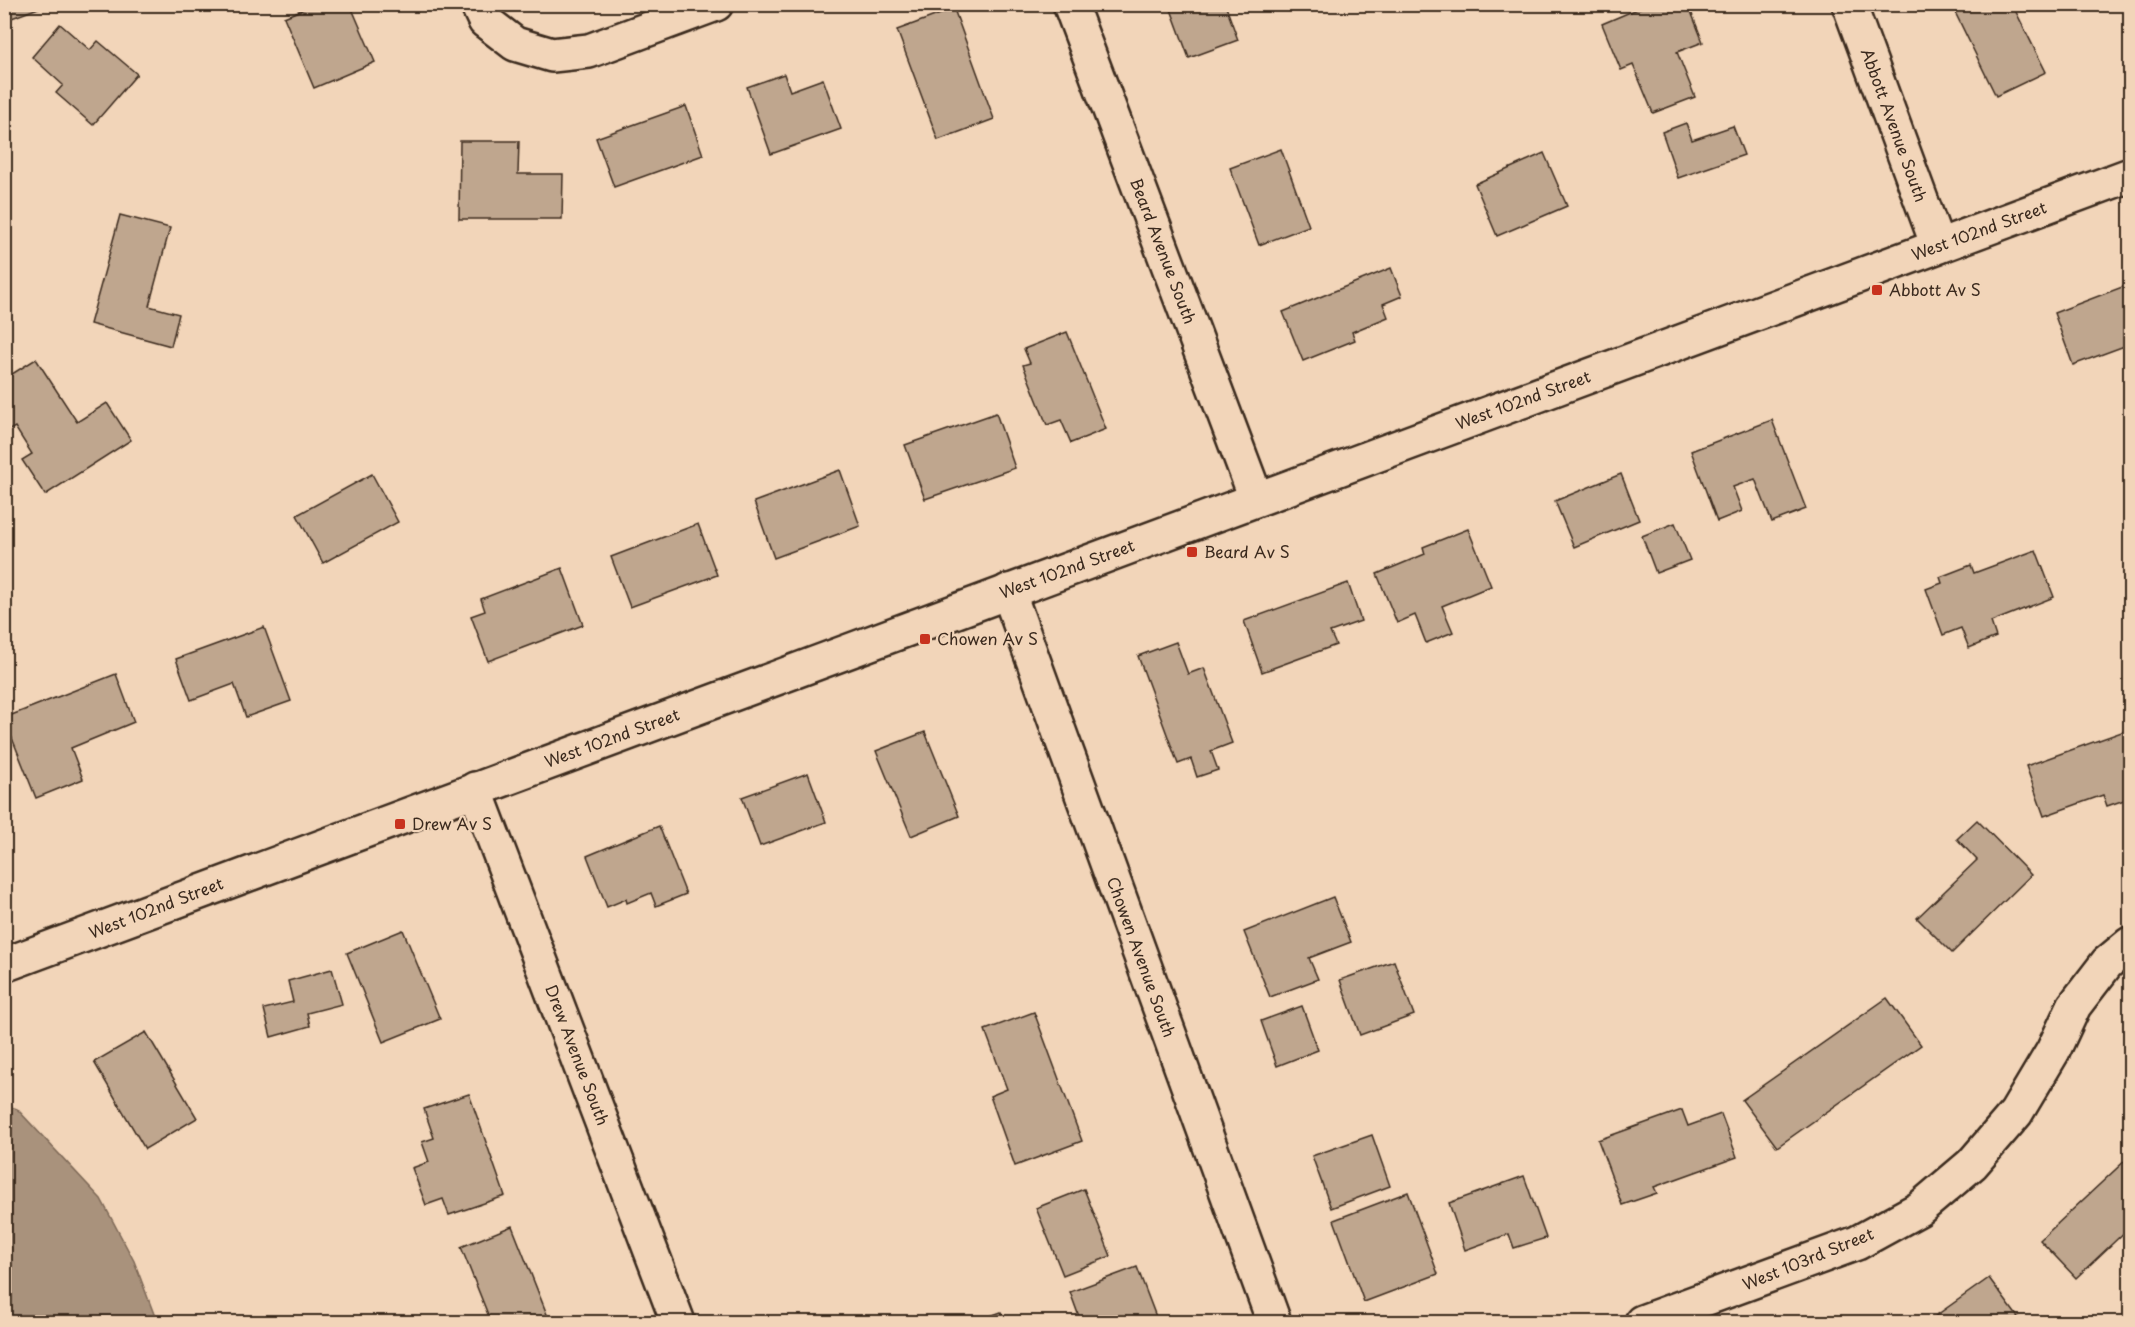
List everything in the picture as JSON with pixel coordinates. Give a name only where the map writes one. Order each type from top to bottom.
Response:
[{"type":"street","points":[[477,4],[485,21],[515,44],[552,55],[589,51],[716,4]]},
{"type":"street","name":"Beard Avenue South","points":[[1070,4],[1257,498]]},
{"type":"street","name":"Abbott Avenue South","points":[[1849,4],[1938,246]]},
{"type":"street","name":"West 102nd Street","points":[[4,964],[2130,175]]},
{"type":"street","name":"Chowen Avenue South","points":[[1008,591],[1274,1323]]},
{"type":"street","name":"Drew Avenue South","points":[[475,789],[678,1323]]},
{"type":"street","name":"West 103rd Street","points":[[1642,1323],[1857,1243],[1919,1209],[1972,1164],[2016,1113],[2053,1051],[2074,1006],[2107,963],[2130,944]]},
{"type":"shaded area","points":[[5,1105],[17,1109],[101,1199],[134,1261],[157,1322],[5,1322]]},
{"type":"building","points":[[4,4],[40,4],[41,7],[4,21]]},
{"type":"building","points":[[316,4],[350,4],[375,62],[314,88],[284,17]]},
{"type":"building","points":[[1169,4],[1225,4],[1238,40],[1189,58]]},
{"type":"building","points":[[1649,4],[1688,4],[1703,42],[1677,52],[1695,97],[1653,113],[1633,65],[1621,70],[1602,24]]},
{"type":"building","points":[[1951,4],[2012,4],[2046,72],[1996,96]]},
{"type":"building","points":[[954,9],[994,119],[938,140],[897,30]]},
{"type":"building","points":[[60,24],[90,50],[98,41],[137,74],[93,125],[56,93],[63,85],[32,57]]},
{"type":"building","points":[[784,74],[790,91],[823,79],[841,129],[771,154],[747,87]]},
{"type":"building","points":[[686,106],[703,155],[614,187],[596,138]]},
{"type":"building","points":[[1686,123],[1692,140],[1733,126],[1744,155],[1678,178],[1662,132]]},
{"type":"building","points":[[460,141],[519,141],[518,174],[563,174],[562,219],[459,219]]},
{"type":"building","points":[[1281,149],[1309,226],[1259,245],[1230,168]]},
{"type":"building","points":[[1544,153],[1567,206],[1497,236],[1475,184]]},
{"type":"building","points":[[120,215],[170,228],[149,306],[179,314],[171,346],[90,324]]},
{"type":"building","points":[[1391,268],[1402,296],[1383,304],[1388,317],[1352,332],[1355,340],[1303,361],[1283,312]]},
{"type":"building","points":[[2130,284],[2130,344],[2073,365],[2054,313]]},
{"type":"building","points":[[1067,332],[1106,429],[1071,443],[1061,420],[1047,425],[1023,365],[1030,363],[1024,349]]},
{"type":"building","points":[[36,359],[77,422],[107,403],[131,440],[45,495],[22,460],[32,454],[15,427],[4,433],[4,379]]},
{"type":"building","points":[[996,413],[1015,468],[925,499],[905,445]]},
{"type":"building","points":[[1772,420],[1806,509],[1772,522],[1755,479],[1733,487],[1742,511],[1717,521],[1691,451]]},
{"type":"building","points":[[840,470],[860,526],[774,558],[754,502]]},
{"type":"building","points":[[372,474],[398,522],[323,563],[297,515]]},
{"type":"building","points":[[1621,474],[1639,520],[1574,547],[1555,501]]},
{"type":"building","points":[[1675,523],[1690,560],[1656,573],[1642,536]]},
{"type":"building","points":[[698,524],[717,575],[630,607],[611,557]]},
{"type":"building","points":[[1468,529],[1491,586],[1442,606],[1453,632],[1426,643],[1415,615],[1397,623],[1377,574],[1425,554],[1423,547]]},
{"type":"building","points":[[2036,550],[2054,597],[1991,622],[1996,637],[1969,648],[1961,628],[1943,635],[1926,589],[1942,583],[1940,577],[1971,565],[1974,573]]},
{"type":"building","points":[[562,568],[583,625],[488,661],[471,616],[485,611],[481,599]]},
{"type":"building","points":[[1348,583],[1361,621],[1330,632],[1336,645],[1262,672],[1244,621]]},
{"type":"building","points":[[264,627],[291,701],[246,717],[234,684],[191,700],[176,659]]},
{"type":"building","points":[[1176,642],[1188,674],[1204,668],[1232,743],[1211,751],[1218,770],[1197,777],[1191,759],[1178,764],[1138,656]]},
{"type":"building","points":[[116,674],[134,722],[71,748],[83,779],[36,798],[4,718]]},
{"type":"building","points":[[2130,729],[2130,798],[2107,806],[2103,795],[2044,816],[2026,766]]},
{"type":"building","points":[[925,732],[959,816],[911,836],[876,751]]},
{"type":"building","points":[[808,773],[826,822],[760,846],[742,797]]},
{"type":"building","points":[[1977,820],[2031,875],[1952,953],[1917,918],[1977,860],[1957,839]]},
{"type":"building","points":[[659,826],[686,894],[656,906],[651,893],[627,903],[626,899],[607,907],[587,856]]},
{"type":"building","points":[[1333,897],[1351,942],[1309,958],[1318,979],[1270,997],[1244,932]]},
{"type":"building","points":[[403,930],[440,1019],[383,1042],[347,953]]},
{"type":"building","points":[[1394,961],[1414,1015],[1360,1035],[1340,980]]},
{"type":"building","points":[[332,969],[342,1004],[307,1013],[310,1026],[271,1037],[264,1009],[293,1002],[288,981]]},
{"type":"building","points":[[1887,998],[1921,1045],[1777,1147],[1742,1100]]},
{"type":"building","points":[[1302,1006],[1318,1050],[1277,1066],[1261,1021]]},
{"type":"building","points":[[1034,1012],[1082,1141],[1015,1166],[990,1096],[1007,1089],[985,1030]]},
{"type":"building","points":[[146,1032],[197,1118],[145,1149],[94,1062]]},
{"type":"building","points":[[469,1094],[505,1196],[449,1215],[443,1199],[426,1205],[412,1168],[429,1162],[422,1142],[434,1138],[424,1109]]},
{"type":"building","points":[[1682,1110],[1688,1126],[1721,1114],[1737,1157],[1654,1187],[1657,1193],[1622,1205],[1598,1140]]},
{"type":"building","points":[[1372,1135],[1390,1186],[1331,1208],[1312,1156]]},
{"type":"building","points":[[2129,1157],[2130,1227],[2076,1278],[2040,1240]]},
{"type":"building","points":[[1524,1176],[1546,1238],[1514,1248],[1509,1234],[1465,1250],[1449,1203]]},
{"type":"building","points":[[1084,1189],[1111,1256],[1063,1275],[1036,1208]]},
{"type":"building","points":[[1408,1192],[1438,1274],[1364,1302],[1334,1220]]},
{"type":"building","points":[[512,1226],[550,1322],[491,1322],[461,1247]]},
{"type":"building","points":[[1137,1267],[1158,1322],[1081,1322],[1070,1292]]},
{"type":"building","points":[[1989,1278],[2020,1320],[2016,1322],[1927,1322]]},
{"type":"building","points":[[1001,1312],[1005,1322],[974,1322]]},
{"type":"place","name":"Abbott Av S","points":[[1877,290]]},
{"type":"place","name":"Beard Av S","points":[[1192,552]]},
{"type":"place","name":"Chowen Av S","points":[[925,639]]},
{"type":"place","name":"Drew Av S","points":[[400,824]]}]
